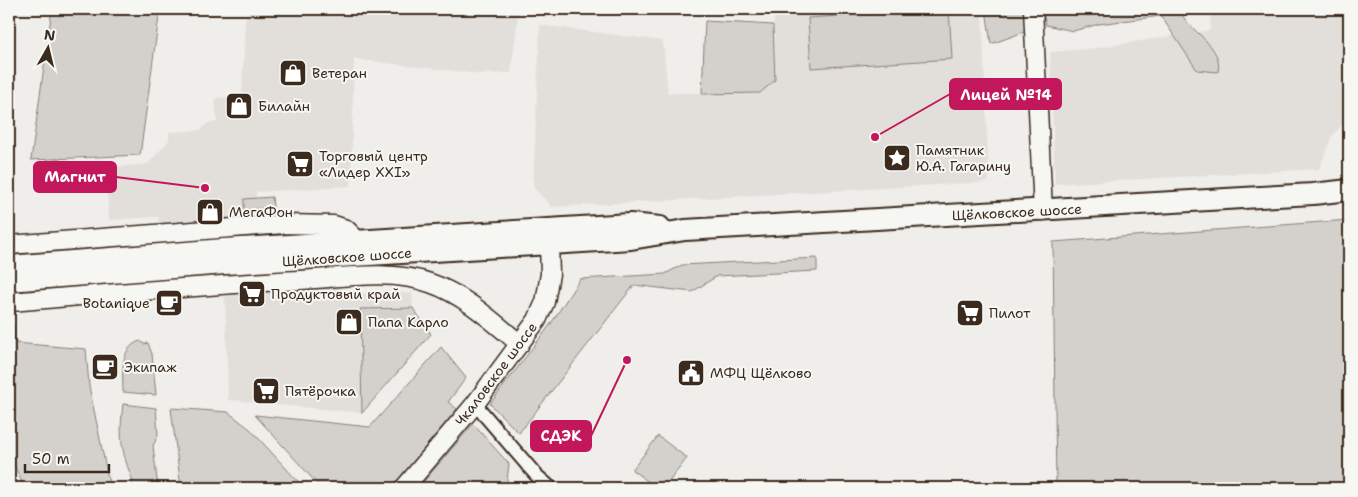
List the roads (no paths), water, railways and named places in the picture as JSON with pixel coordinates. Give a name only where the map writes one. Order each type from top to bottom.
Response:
[{"type":"main road","name":"Щёлковское шоссе","points":[[9,266],[358,241],[544,237],[586,242],[631,239],[685,230],[1043,211],[1313,194],[1349,190]]},
{"type":"main road","name":"Щёлковское шоссе","points":[[9,281],[512,246],[544,237],[630,224],[685,230]]},
{"type":"street","points":[[1033,9],[1043,211]]},
{"type":"street","points":[[9,245],[284,224],[334,225],[346,229],[358,241]]},
{"type":"street","name":"Чкаловское шоссе","points":[[404,488],[475,404],[537,320],[549,280],[544,237]]},
{"type":"street","points":[[549,280],[557,259],[564,252],[586,242]]},
{"type":"street","points":[[512,246],[531,250],[537,256],[549,280]]},
{"type":"street","points":[[9,302],[220,284],[385,276],[416,279],[445,288],[469,302],[520,344]]},
{"type":"street","points":[[501,328],[527,328],[537,320]]},
{"type":"street","points":[[501,328],[504,335],[504,343],[475,404],[536,475],[551,488]]},
{"type":"place","name":"Ветеран","points":[[293,73]]},
{"type":"place","name":"Билайн","points":[[239,106]]},
{"type":"place","name":"Лицей №14","points":[[875,137]]},
{"type":"place","name":"Памятник Ю.А. Гагарину","points":[[897,158]]},
{"type":"place","name":"Торговый центр «Лидер XXI»","points":[[300,164]]},
{"type":"place","name":"Магнит","points":[[205,188]]},
{"type":"place","name":"МегаФон","points":[[210,212]]},
{"type":"place","name":"Продуктовый край","points":[[252,294]]},
{"type":"place","name":"Botanique","points":[[169,303]]},
{"type":"place","name":"Пилот","points":[[970,313]]},
{"type":"place","name":"Папа Карло","points":[[349,322]]},
{"type":"place","name":"СДЭК","points":[[627,360]]},
{"type":"place","name":"Экипаж","points":[[105,367]]},
{"type":"place","name":"МФЦ Щёлково","points":[[691,373]]},
{"type":"place","name":"Пятёрочка","points":[[266,391]]}]
